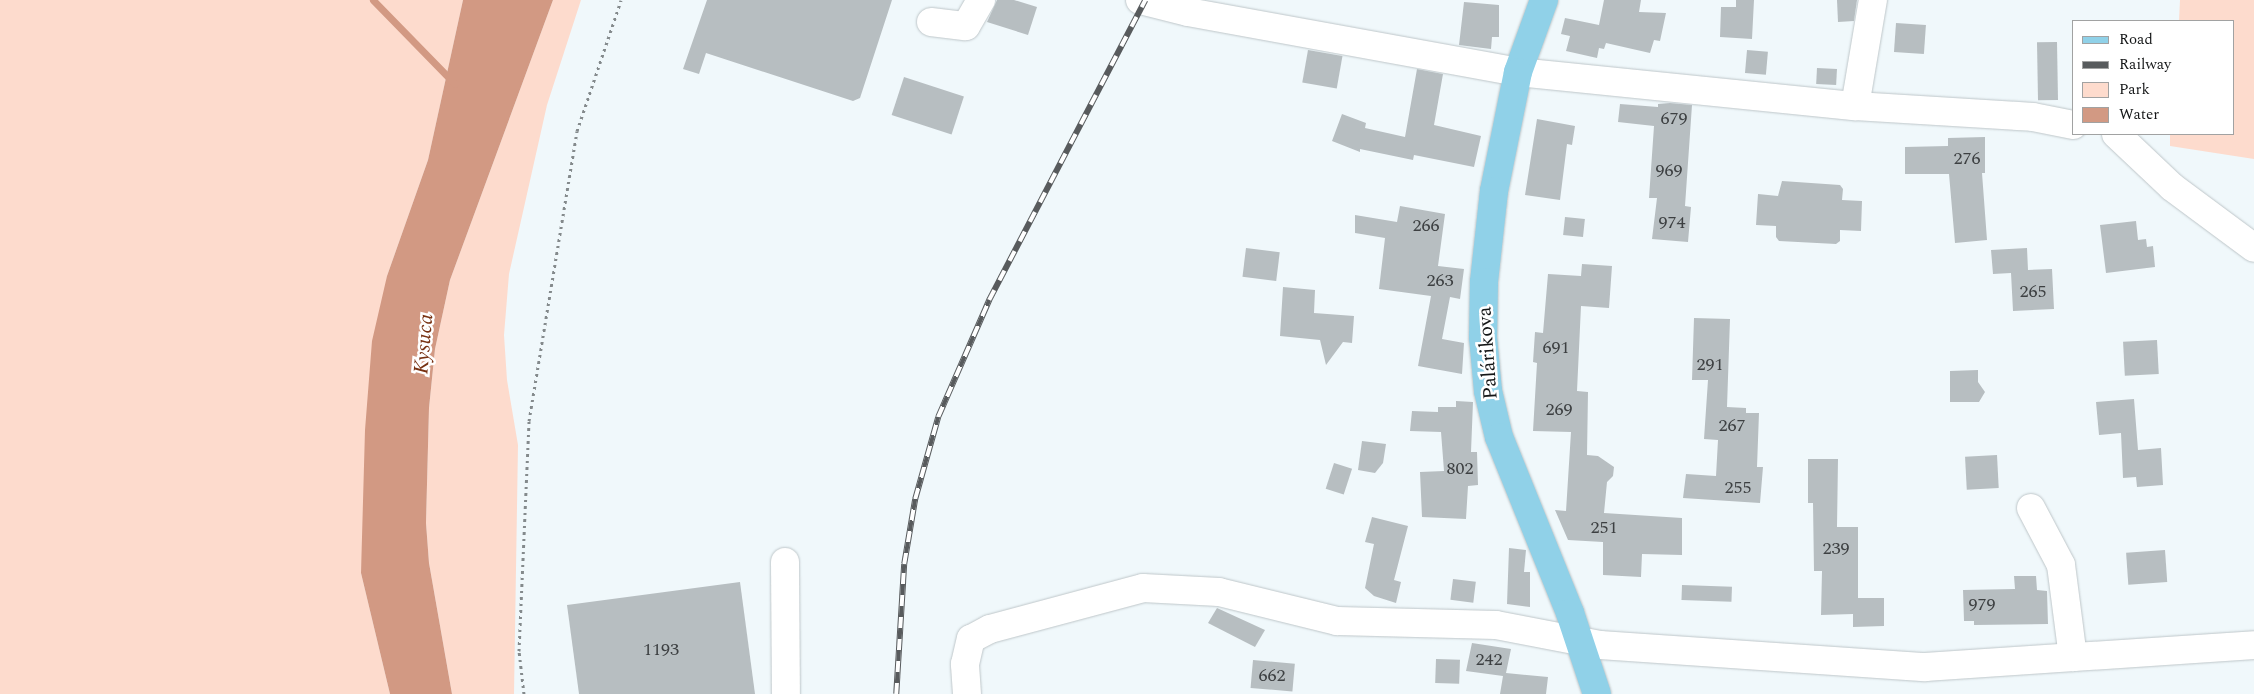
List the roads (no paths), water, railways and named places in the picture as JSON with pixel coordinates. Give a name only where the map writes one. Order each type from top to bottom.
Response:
[{"type":"main road","name":"Palárikova","points":[[1544,0],[1518,72],[1494,191],[1484,282],[1483,337],[1488,391],[1499,437],[1579,642],[1597,694]]},
{"type":"street","points":[[931,22],[966,26],[981,0]]},
{"type":"street","points":[[1140,0],[1188,12],[1518,72],[1855,106],[2033,117],[2072,125]]},
{"type":"street","points":[[1855,106],[1873,0]]},
{"type":"street","points":[[2117,135],[2172,187],[2254,248]]},
{"type":"street","points":[[2031,508],[2061,565],[2073,657]]},
{"type":"street","points":[[785,562],[786,694]]},
{"type":"street","points":[[967,694],[965,664],[971,639],[990,629],[1143,588],[1219,592],[1337,621],[1496,625],[1579,642],[1925,667],[2254,648]]},
{"type":"water","name":"Kysuca","points":[[463,0],[553,0],[450,280],[435,349],[429,408],[426,523],[429,563],[452,694],[390,694],[361,573],[365,430],[372,341],[387,276],[428,160]]},
{"type":"waterway","points":[[373,0],[455,84]]},
{"type":"railway","points":[[896,694],[904,564],[915,499],[938,417],[989,300],[1145,0]]}]
